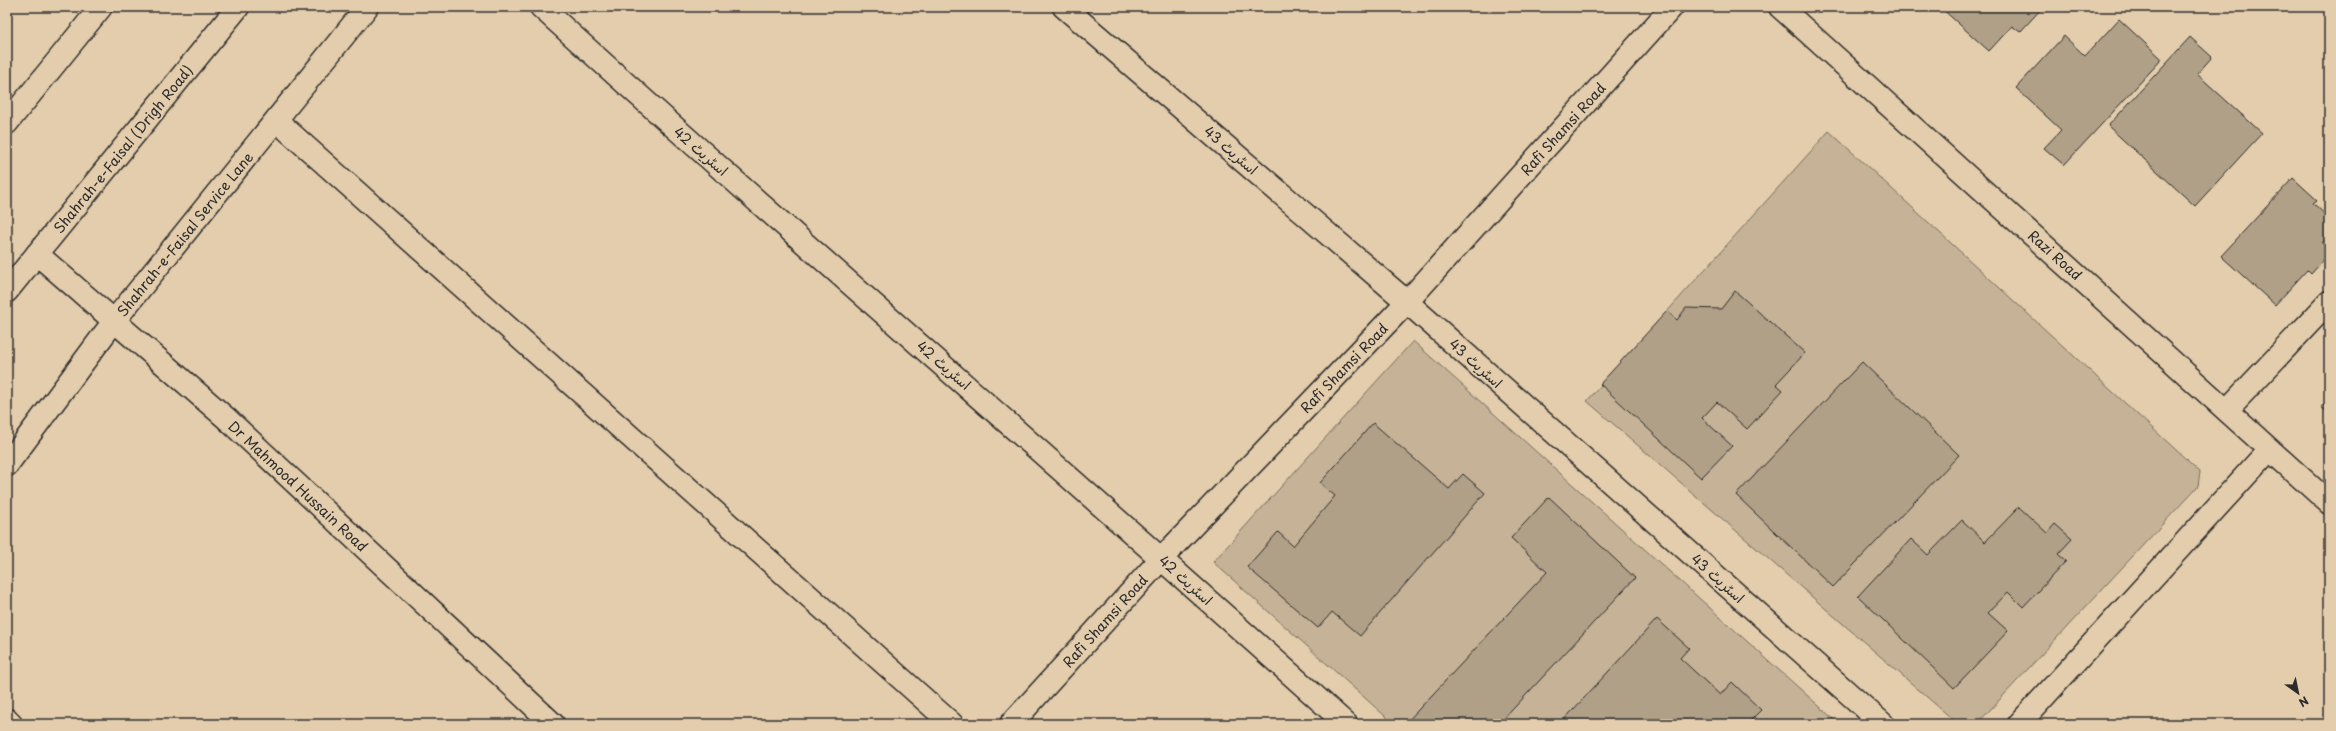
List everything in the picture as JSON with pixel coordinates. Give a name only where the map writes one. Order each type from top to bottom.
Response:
[{"type":"main road","points":[[7,123],[101,7]]},
{"type":"main road","name":"Shahrah-e-Faisal (Drigh Road)","points":[[7,291],[238,7]]},
{"type":"main road","name":"Shahrah-e-Faisal Service Lane","points":[[7,465],[114,322],[277,121],[367,7]]},
{"type":"main road","name":"اسٹریٹ 42","points":[[541,7],[657,112],[1162,558],[1346,724]]},
{"type":"main road","name":"اسٹریٹ 43","points":[[1064,7],[1407,302],[1883,724]]},
{"type":"main road","name":"Rafi Shamsi Road","points":[[1011,724],[1162,558],[1407,302],[1672,7]]},
{"type":"main road","name":"Razi Road","points":[[1780,7],[2329,503]]},
{"type":"main road","points":[[277,121],[952,724]]},
{"type":"main road","name":"Dr Mahmood Hussain Road","points":[[37,254],[226,418],[553,724]]},
{"type":"main road","points":[[2227,410],[2329,302]]},
{"type":"main road","points":[[2019,724],[2269,450]]},
{"type":"main road","points":[[7,720],[11,724]]},
{"type":"shaded area","points":[[1829,131],[2200,472],[2198,486],[1977,724],[1958,724],[1587,401]]},
{"type":"shaded area","points":[[1413,341],[1839,724],[1394,724],[1213,562]]},
{"type":"building","points":[[1940,7],[2043,7],[2020,32],[2012,26],[1989,51]]},
{"type":"building","points":[[2119,19],[2162,59],[2064,165],[2044,148],[2061,130],[2016,88],[2064,36],[2085,56]]},
{"type":"building","points":[[2190,37],[2212,57],[2197,74],[2262,133],[2195,206],[2108,126]]},
{"type":"building","points":[[2293,178],[2317,200],[2313,203],[2329,218],[2329,235],[2322,243],[2329,249],[2329,254],[2311,274],[2307,270],[2275,305],[2221,256]]},
{"type":"building","points":[[1735,291],[1805,353],[1776,384],[1783,390],[1747,429],[1717,402],[1702,418],[1732,446],[1701,478],[1600,384],[1667,311],[1677,320],[1686,308],[1721,309]]},
{"type":"building","points":[[1862,362],[1959,455],[1833,587],[1736,495]]},
{"type":"building","points":[[2329,399],[2329,414],[2321,407]]},
{"type":"building","points":[[1373,423],[1449,489],[1463,474],[1485,493],[1360,636],[1332,612],[1318,628],[1247,567],[1278,532],[1293,546],[1335,496],[1320,483]]},
{"type":"building","points":[[1549,497],[1635,578],[1499,724],[1405,724],[1547,572],[1511,538]]},
{"type":"building","points":[[2019,507],[2047,533],[2055,524],[2072,539],[2058,554],[2066,561],[2023,607],[2008,592],[1988,613],[2008,631],[1954,688],[1858,596],[1911,539],[1928,555],[1962,520],[1985,542]]},
{"type":"building","points":[[1657,619],[1689,648],[1680,658],[1720,695],[1732,682],[1761,710],[1747,724],[1560,724]]}]
